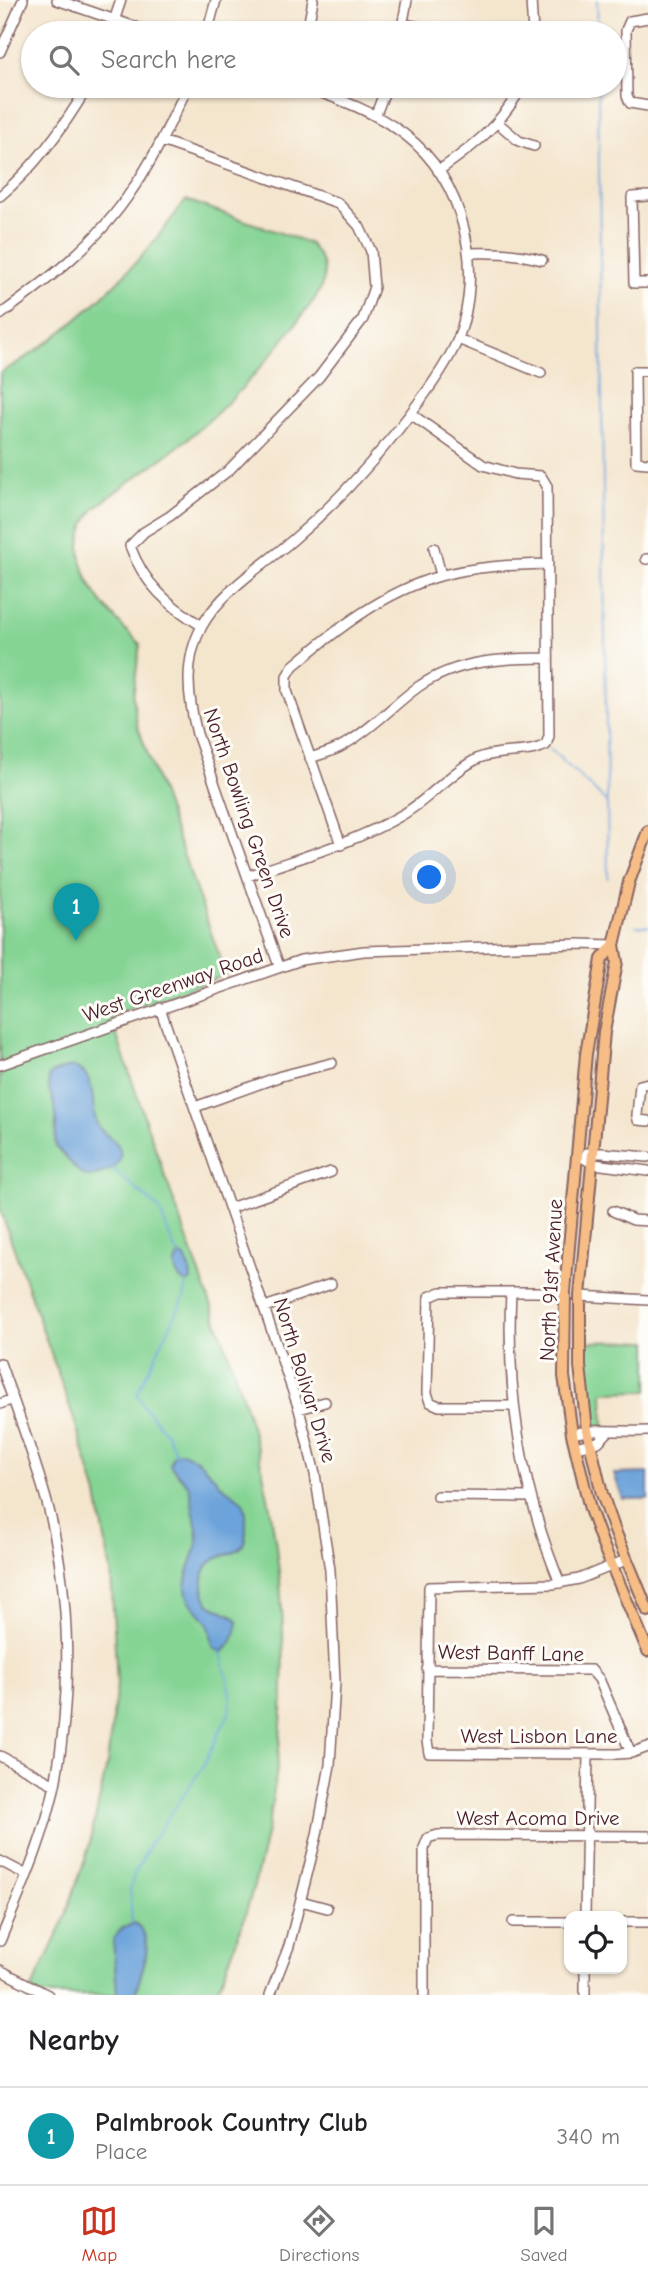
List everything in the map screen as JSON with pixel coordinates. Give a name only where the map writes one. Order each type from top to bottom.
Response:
[{"type":"main road","name":"North 91st Avenue","points":[[648,831],[626,894],[614,945],[617,962],[604,1032],[580,1296],[580,1366],[590,1444],[606,1507],[648,1611]]},
{"type":"main road","name":"North 91st Avenue","points":[[614,945],[602,959],[589,1030],[565,1292],[564,1376],[572,1434],[590,1509],[648,1651]]},
{"type":"street","points":[[0,52],[23,0]]},
{"type":"street","points":[[57,0],[116,21],[121,0]]},
{"type":"street","points":[[210,21],[216,0]]},
{"type":"street","points":[[309,21],[313,0]]},
{"type":"street","points":[[403,21],[407,0]]},
{"type":"street","points":[[531,0],[532,21]]},
{"type":"street","points":[[627,28],[630,22],[648,18]]},
{"type":"street","points":[[627,63],[630,103],[648,106]]},
{"type":"street","points":[[0,196],[48,146],[80,98]]},
{"type":"street","points":[[0,316],[68,262],[131,192],[162,141],[182,98]]},
{"type":"street","name":"North Bowling Green Drive","points":[[279,966],[197,734],[190,705],[189,667],[202,626],[224,596],[299,535],[330,505],[411,414],[448,360],[458,339],[468,297],[469,253],[456,203],[438,170],[407,136],[376,114],[334,98]]},
{"type":"street","points":[[376,114],[382,98]]},
{"type":"street","points":[[438,170],[468,150],[498,123],[514,98]]},
{"type":"street","points":[[498,123],[519,141],[534,146]]},
{"type":"street","points":[[162,141],[338,203],[359,226],[371,251],[374,287],[363,319],[318,377],[229,470],[130,545],[138,567],[159,594],[202,626]]},
{"type":"street","points":[[648,197],[632,197],[634,283],[648,283]]},
{"type":"street","points":[[469,253],[495,252],[542,260]]},
{"type":"street","points":[[458,339],[541,373]]},
{"type":"street","points":[[648,371],[635,371],[636,462],[648,463]]},
{"type":"street","points":[[248,876],[372,832],[412,809],[461,768],[481,757],[507,751],[537,749],[546,745],[550,736],[547,486],[541,476],[515,474],[483,465],[411,414]]},
{"type":"street","points":[[434,548],[441,575]]},
{"type":"street","points":[[341,845],[287,691],[287,676],[293,666],[368,609],[412,585],[441,575],[508,565],[548,564]]},
{"type":"street","points":[[310,758],[342,746],[362,734],[419,686],[468,663],[506,658],[548,658]]},
{"type":"street","name":"West Greenway Road","points":[[0,1065],[302,960],[364,951],[567,944],[614,945]]},
{"type":"street","name":"North Bolivar Drive","points":[[160,1008],[299,1409],[315,1474],[330,1570],[335,1682],[330,1765],[315,1846],[301,1901],[289,1946],[270,1995]]},
{"type":"street","points":[[194,1107],[281,1076],[332,1063]]},
{"type":"street","points":[[648,1083],[640,1085],[637,1115],[638,1120],[648,1121]]},
{"type":"street","points":[[578,1155],[594,1152],[648,1157]]},
{"type":"street","points":[[578,1155],[593,1164],[648,1171]]},
{"type":"street","points":[[230,1208],[331,1172]]},
{"type":"street","points":[[613,1211],[633,1220],[648,1222]]},
{"type":"street","points":[[265,1307],[331,1284]]},
{"type":"street","points":[[513,1406],[439,1406],[430,1402],[427,1393],[428,1304],[431,1295],[441,1292],[565,1292]]},
{"type":"street","points":[[511,1292],[509,1331],[513,1406],[520,1457],[544,1543],[560,1583]]},
{"type":"street","points":[[580,1296],[648,1300]]},
{"type":"street","points":[[0,1363],[49,1512],[65,1605],[65,1704],[55,1785],[43,1830],[0,1941]]},
{"type":"street","points":[[0,1404],[13,1399]]},
{"type":"street","points":[[299,1409],[325,1402]]},
{"type":"street","points":[[572,1434],[587,1430],[648,1432]]},
{"type":"street","points":[[575,1447],[598,1442],[608,1432]]},
{"type":"street","points":[[436,1496],[530,1497]]},
{"type":"street","points":[[427,1669],[429,1587],[560,1583],[626,1560]]},
{"type":"street","name":"West Banff Lane","points":[[427,1669],[594,1672],[631,1754]]},
{"type":"street","name":"West Lisbon Lane","points":[[427,1669],[429,1753],[631,1754],[648,1747]]},
{"type":"street","points":[[585,1911],[588,1754]]},
{"type":"street","points":[[0,1756],[55,1785]]},
{"type":"street","name":"West Acoma Drive","points":[[424,1995],[424,1848],[428,1838],[438,1835],[648,1836]]},
{"type":"street","points":[[0,1861],[27,1875]]},
{"type":"street","points":[[301,1901],[327,1908]]},
{"type":"street","points":[[513,1922],[564,1922]]},
{"type":"street","points":[[627,1922],[648,1922]]},
{"type":"street","points":[[0,1970],[48,1995]]},
{"type":"street","points":[[585,1974],[585,1995]]},
{"type":"green space","points":[[186,200],[309,243],[320,258],[324,271],[323,282],[314,300],[259,369],[201,428],[95,508],[84,527],[80,546],[82,564],[99,599],[140,644],[133,697],[137,724],[226,975],[110,1016],[230,1358],[264,1477],[282,1608],[280,1740],[271,1806],[258,1870],[239,1934],[215,1995],[29,1995],[63,1923],[89,1847],[107,1764],[117,1684],[111,1572],[97,1495],[73,1416],[0,1209],[0,373],[56,336],[90,307],[145,253]]},
{"type":"green space","points":[[648,1341],[648,1391],[603,1392],[604,1428],[595,1426],[590,1421],[583,1342]]},
{"type":"water","points":[[74,1067],[82,1071],[90,1084],[97,1124],[116,1143],[120,1152],[115,1166],[89,1177],[80,1173],[56,1147],[56,1113],[49,1090],[49,1075]]},
{"type":"water","points":[[179,1255],[185,1257],[190,1269],[191,1280],[187,1283],[176,1271],[175,1263]]},
{"type":"water","points":[[181,1452],[199,1462],[222,1486],[239,1498],[245,1508],[246,1535],[242,1546],[209,1564],[203,1580],[204,1593],[209,1604],[238,1621],[233,1639],[222,1652],[214,1648],[209,1626],[187,1595],[187,1575],[198,1535],[189,1486],[170,1465],[172,1457]]},
{"type":"water","points":[[648,1473],[648,1499],[623,1499],[614,1474]]},
{"type":"water","points":[[135,1923],[146,1938],[144,1965],[135,1995],[117,1995],[113,1939],[121,1929]]},
{"type":"waterway","points":[[597,0],[598,21]]},
{"type":"waterway","points":[[598,98],[608,878]]},
{"type":"waterway","points":[[549,748],[607,802]]},
{"type":"waterway","points":[[636,926],[648,926]]},
{"type":"waterway","points":[[112,1168],[159,1209],[179,1255]]},
{"type":"waterway","points":[[177,1455],[166,1433],[143,1406],[137,1393],[184,1298],[187,1283]]},
{"type":"waterway","points":[[132,1923],[130,1891],[133,1877],[150,1844],[202,1768],[230,1711],[231,1694],[221,1652]]},
{"type":"place","name":"Palmbrook Country Club","points":[[76,941]]}]
